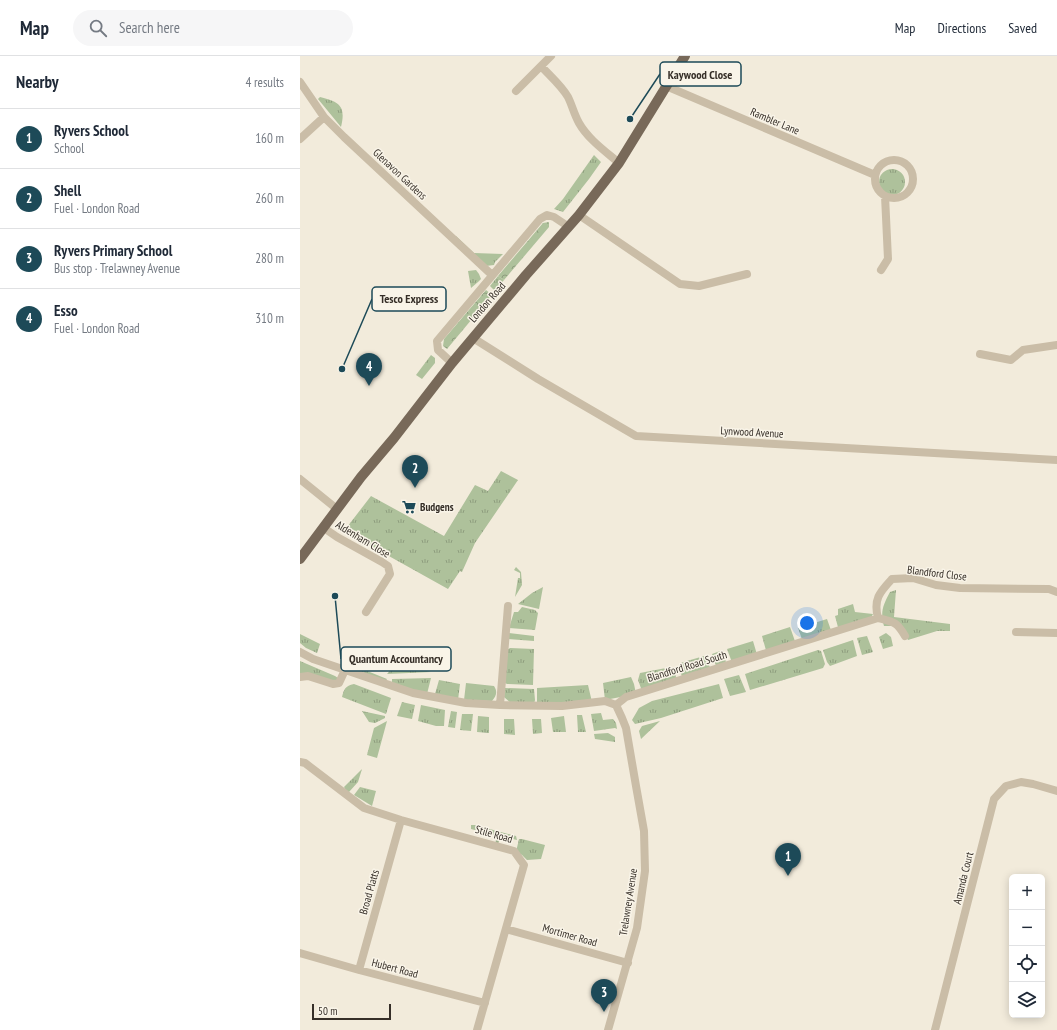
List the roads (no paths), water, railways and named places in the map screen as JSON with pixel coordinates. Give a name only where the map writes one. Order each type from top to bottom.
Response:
[{"type":"main road","name":"London Road","points":[[300,559],[361,477],[452,363],[579,215],[618,163],[685,56]]},
{"type":"street","points":[[516,91],[551,56]]},
{"type":"street","points":[[541,66],[563,89],[569,98],[579,123],[591,138],[618,163]]},
{"type":"street","name":"Glenavon Gardens","points":[[300,82],[324,117],[492,275]]},
{"type":"street","name":"Rambler Lane","points":[[666,86],[875,175]]},
{"type":"street","points":[[300,139],[324,117]]},
{"type":"street","points":[[892,159],[899,160],[909,167],[912,173],[912,186],[909,191],[898,198],[885,196],[875,185],[875,175],[877,169],[886,161],[892,159]]},
{"type":"street","points":[[881,270],[888,259],[885,196]]},
{"type":"street","points":[[452,363],[438,350],[438,341],[540,219],[547,215],[554,217],[569,227]]},
{"type":"street","points":[[579,215],[680,284],[699,286],[747,274]]},
{"type":"street","name":"Lynwood Avenue","points":[[473,338],[538,380],[636,436],[1057,460]]},
{"type":"street","points":[[980,354],[1011,360],[1023,350],[1057,345]]},
{"type":"street","points":[[300,479],[338,509]]},
{"type":"street","name":"Aldenham Close","points":[[324,528],[388,566],[390,574],[366,612]]},
{"type":"street","name":"Blandford Close","points":[[878,618],[876,610],[879,594],[892,579],[913,578],[936,585],[960,588],[1049,589],[1057,592]]},
{"type":"street","points":[[500,705],[508,606]]},
{"type":"street","points":[[878,618],[892,621],[900,627],[905,636]]},
{"type":"street","name":"Blandford Road South","points":[[616,705],[626,697],[878,618]]},
{"type":"street","points":[[1016,632],[1057,633]]},
{"type":"street","points":[[300,652],[313,659],[413,693],[466,703],[562,706],[605,701],[616,705]]},
{"type":"street","points":[[300,677],[308,676],[333,684],[340,683],[345,670]]},
{"type":"street","name":"Trelawney Avenue","points":[[608,1030],[628,963],[636,928],[645,871],[644,831],[626,728],[616,705]]},
{"type":"street","name":"Stile Road","points":[[300,762],[305,763],[364,808],[401,820],[514,851],[524,865],[477,1030]]},
{"type":"street","name":"Amanda Court","points":[[935,1030],[994,799],[1006,786],[1021,782],[1057,791]]},
{"type":"street","name":"Broad Platts","points":[[359,970],[401,820]]},
{"type":"street","name":"Mortimer Road","points":[[506,928],[628,963]]},
{"type":"street","name":"Hubert Road","points":[[300,952],[359,970],[485,1003]]},
{"type":"place","name":"Kaywood Close","points":[[630,119]]},
{"type":"place","name":"Tesco Express","points":[[342,369]]},
{"type":"place","name":"Esso","points":[[369,386]]},
{"type":"place","name":"Shell","points":[[415,488]]},
{"type":"place","name":"Budgens","points":[[409,507]]},
{"type":"place","name":"Quantum Accountancy","points":[[335,596]]},
{"type":"place","name":"Ryvers School","points":[[788,876]]},
{"type":"place","name":"Ryvers Primary School","points":[[604,1012]]}]
